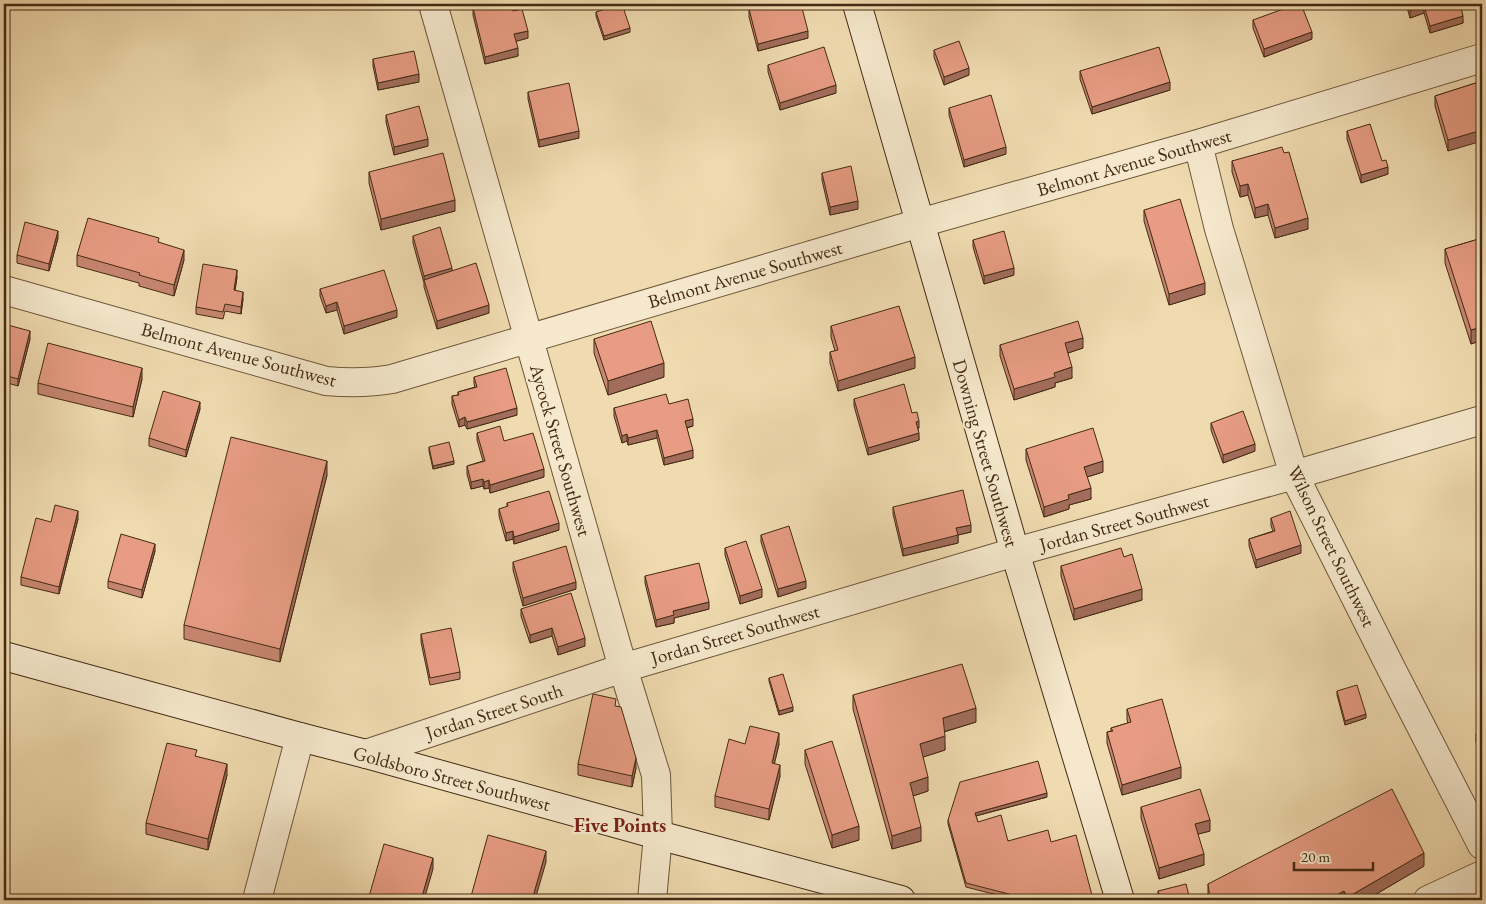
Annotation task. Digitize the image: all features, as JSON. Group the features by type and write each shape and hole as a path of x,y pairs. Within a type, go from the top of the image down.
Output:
{"street":[{"name":"Aycock Street Southwest","path":"434,4 623,668 656,775 658,835 652,900"},
{"name":"Downing Street Southwest","path":"856,4 1015,552 1120,900"},
{"name":"Belmont Avenue Southwest","path":"4,290 307,375 352,383 392,379 920,223 1198,144 1482,58"},
{"name":"Wilson Street Southwest","path":"1198,144 1219,229 1294,475 1482,845"},
{"name":"Jordan Street Southwest","path":"623,668 1015,552 1294,475 1482,420"},
{"name":"Goldsboro Street Southwest","path":"4,656 901,900"},
{"name":"Jordan Street South","path":"366,754 623,668"},
{"path":"257,900 300,737"},
{"path":"1428,900 1482,875"}],"building":[{"path":"488,4 511,4 513,11 522,9 528,31 514,34 518,48 485,57 473,8"},
{"path":"622,4 630,28 604,36 596,12"},
{"path":"770,4 801,4 808,31 758,44 749,9"},
{"path":"1301,4 1312,32 1264,49 1253,20"},
{"path":"1408,4 1460,4 1463,16 1430,26 1424,6 1410,10"},
{"path":"959,41 969,68 944,77 934,50"},
{"path":"824,47 836,85 780,103 768,65"},
{"path":"1159,47 1170,82 1092,107 1080,71"},
{"path":"414,51 419,74 378,83 373,59"},
{"path":"1482,81 1482,130 1448,140 1435,96"},
{"path":"569,83 579,131 539,140 528,92"},
{"path":"991,95 1006,147 964,160 949,108"},
{"path":"419,106 428,139 394,147 386,115"},
{"path":"1370,124 1382,161 1386,160 1388,167 1361,175 1347,131"},
{"path":"1282,147 1284,153 1289,152 1308,218 1275,228 1268,204 1255,208 1248,184 1240,186 1232,161"},
{"path":"443,153 455,200 381,219 369,172"},
{"path":"851,166 858,201 830,207 822,173"},
{"path":"1180,199 1205,283 1169,294 1144,210"},
{"path":"88,218 159,238 158,242 184,250 174,285 77,255"},
{"path":"25,222 58,231 49,264 17,255"},
{"path":"440,227 452,268 424,276 413,236"},
{"path":"1004,231 1014,268 984,276 973,240"},
{"path":"1482,238 1482,327 1471,330 1445,249"},
{"path":"476,263 489,305 437,321 424,280"},
{"path":"203,264 237,270 234,290 243,292 241,307 225,304 223,312 196,307"},
{"path":"384,270 397,310 344,326 337,302 326,306 320,289"},
{"path":"899,306 915,357 838,381 830,352 838,350 831,326"},
{"path":"651,321 664,363 608,381 594,339"},
{"path":"1078,321 1083,338 1065,343 1072,367 1054,373 1055,377 1014,389 1000,345"},
{"path":"4,324 30,331 18,379 4,375"},
{"path":"48,343 142,368 133,407 38,383"},
{"path":"506,368 517,408 467,422 465,417 459,420 452,396 459,395 458,392 477,387 474,377"},
{"path":"904,384 912,413 917,412 919,421 916,422 919,433 868,448 854,399"},
{"path":"163,391 200,402 186,450 149,438"},
{"path":"666,394 669,404 688,399 693,419 685,421 693,450 664,458 657,430 628,438 627,434 622,436 614,408"},
{"path":"1243,411 1255,444 1223,455 1211,423"},
{"path":"500,426 504,441 533,433 544,469 490,485 489,480 484,482 483,479 471,482 467,466 485,461 477,433"},
{"path":"1093,428 1103,461 1084,467 1091,488 1068,495 1069,499 1044,507 1026,449"},
{"path":"231,437 327,461 280,649 184,625"},
{"path":"449,442 454,461 433,466 429,447"},
{"path":"963,490 971,525 956,528 958,535 903,549 893,507"},
{"path":"549,491 559,523 514,537 513,531 506,533 499,509 508,506 507,503"},
{"path":"55,505 78,511 59,587 21,577 36,518 51,522"},
{"path":"1290,511 1301,545 1256,560 1249,539 1275,531 1271,518"},
{"path":"789,526 806,581 778,589 761,535"},
{"path":"121,534 155,544 142,590 108,581"},
{"path":"746,541 762,589 740,596 725,548"},
{"path":"566,546 576,582 523,598 513,562"},
{"path":"1121,548 1124,557 1132,554 1142,589 1074,609 1061,566"},
{"path":"699,563 709,602 673,611 674,615 656,620 645,576"},
{"path":"571,593 585,638 558,647 552,628 530,635 521,609"},
{"path":"451,628 460,672 430,678 421,634"},
{"path":"962,664 976,708 943,718 945,736 920,744 928,777 910,783 921,827 892,836 853,695"},
{"path":"783,674 793,707 779,711 769,678"},
{"path":"1357,685 1366,714 1345,721 1337,691"},
{"path":"593,694 616,699 615,706 621,707 636,758 632,776 578,764"},
{"path":"1162,699 1181,767 1122,785 1107,732 1113,731 1111,728 1131,722 1127,709"},
{"path":"750,726 779,733 772,763 780,765 769,809 715,796 729,739 745,744"},
{"path":"1482,731 1482,747 1476,734"},
{"path":"832,741 859,826 832,835 805,750"},
{"path":"167,743 197,750 195,756 227,764 208,839 146,823"},
{"path":"1038,761 1047,793 975,813 978,822 1001,815 1008,841 1048,830 1051,842 1076,835 1093,900 1032,900 966,883 948,820 960,782"},
{"path":"1200,789 1210,820 1195,824 1204,854 1159,868 1141,807"},
{"path":"1392,789 1424,853 1348,897 1344,891 1327,900 1206,900 1210,898 1208,884"},
{"path":"488,835 546,851 532,900 470,900"},
{"path":"384,844 433,858 421,900 368,900"},
{"path":"1186,884 1190,900 1161,900 1158,891"}],"district":[{"name":"Five Points","path":"620,825"}]}
